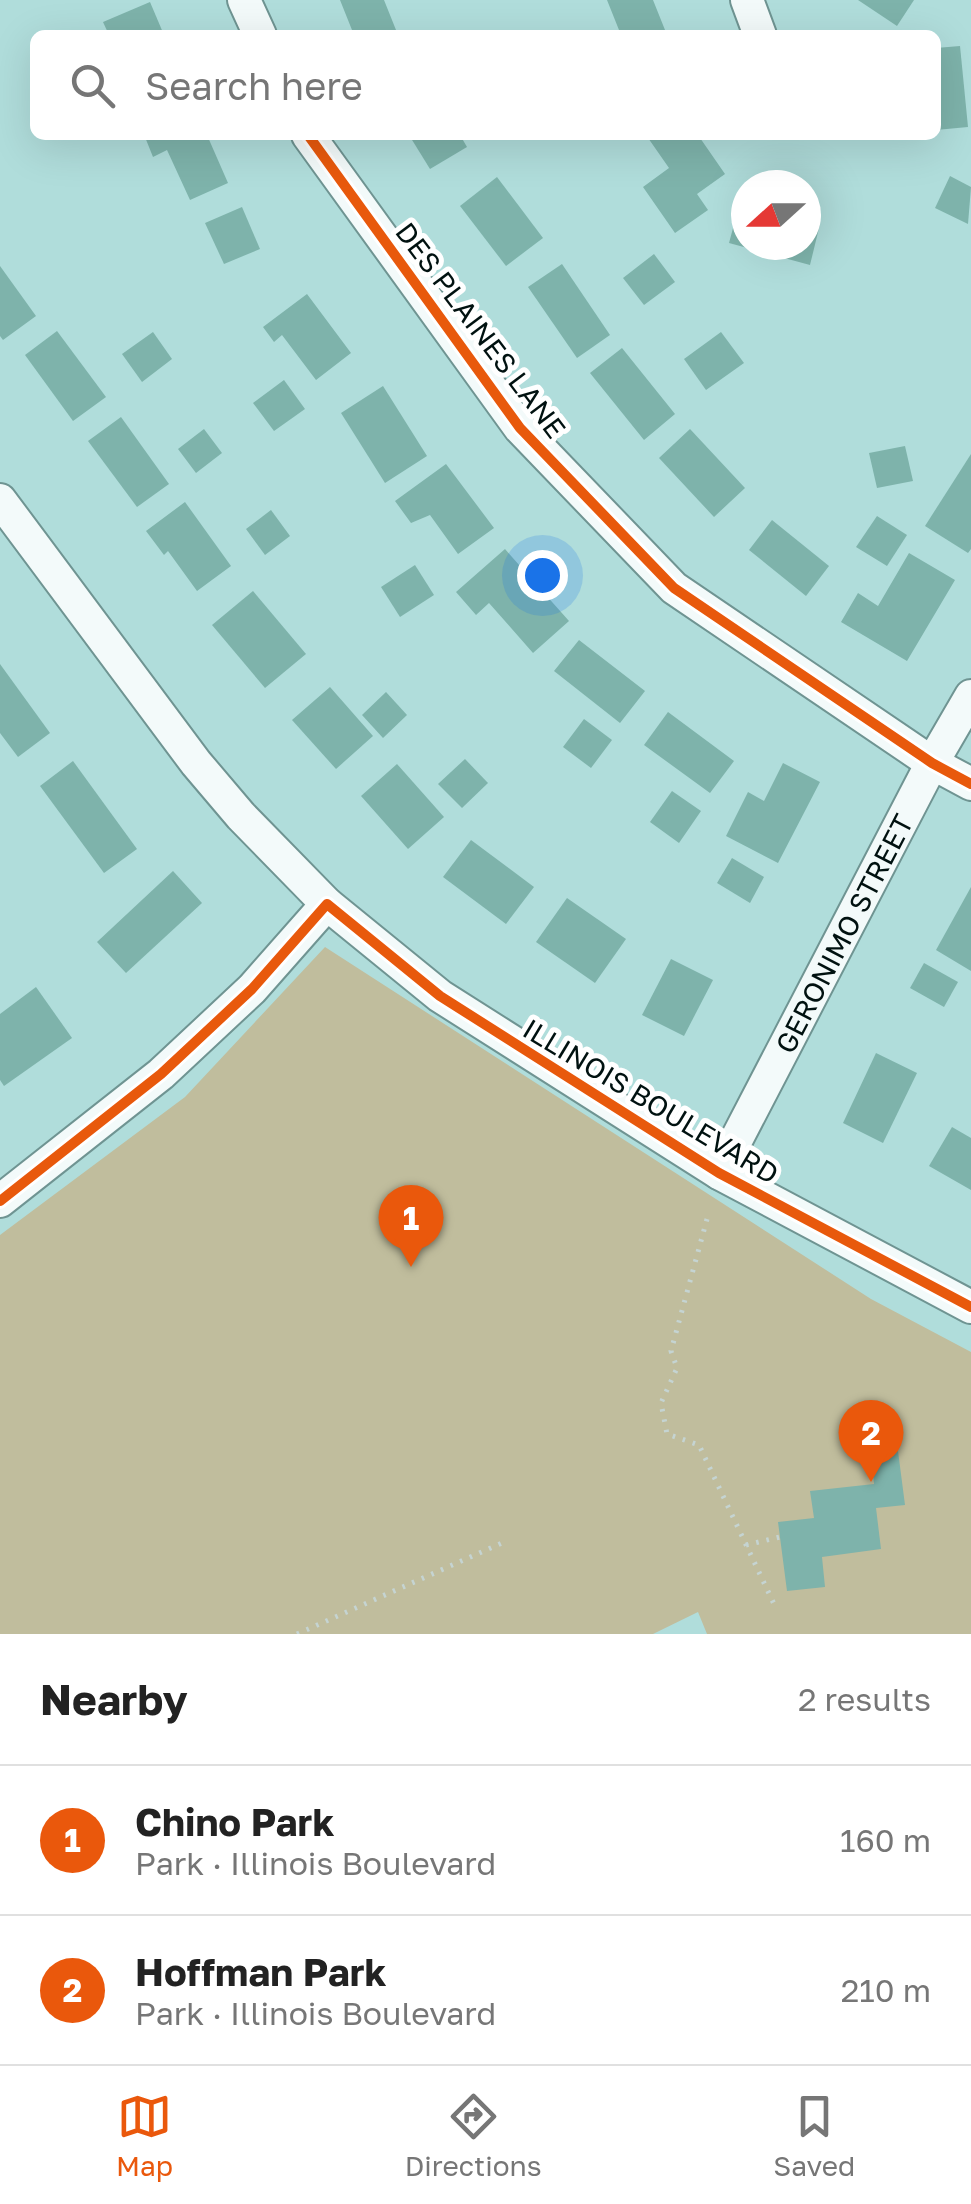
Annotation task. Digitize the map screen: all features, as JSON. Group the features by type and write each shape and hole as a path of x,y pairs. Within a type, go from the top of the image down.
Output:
{"street":[{"path":"244,0 258,30"},
{"path":"746,0 758,30"},
{"name":"DES PLAINES LANE","path":"312,140 520,428 674,588 932,763 971,784"},
{"name":"ILLINOIS BOULEVARD","path":"0,500 196,763 326,904 440,996 718,1173 971,1308"},
{"name":"GERONIMO STREET","path":"718,1173 932,763 971,696"},
{"path":"0,1202 161,1074 252,988 326,904"}],"path":[{"path":"707,1219 671,1351 677,1368 661,1403 667,1434 698,1444 774,1604"},
{"path":"746,1545 780,1537"},
{"path":"297,1634 502,1543"}],"shaded area":[{"path":"325,947 871,1299 971,1352 971,1634 707,1634 698,1612 653,1634 0,1634 0,1235 185,1097"}],"building":[{"path":"340,0 384,0 396,30 352,30"},
{"path":"607,0 653,0 665,30 619,30"},
{"path":"858,0 914,0 897,26"},
{"path":"150,2 162,30 107,30 103,22"},
{"path":"960,46 968,127 941,130 941,48"},
{"path":"146,140 209,140 228,183 190,200 167,150 153,157"},
{"path":"412,140 463,140 467,147 430,169"},
{"path":"649,140 701,140 725,174 697,194 708,210 675,233 643,187 669,168"},
{"path":"950,176 971,187 968,224 935,208"},
{"path":"497,177 543,238 506,266 460,206"},
{"path":"242,207 260,249 224,264 205,223"},
{"path":"654,254 675,282 644,305 623,278"},
{"path":"562,264 610,335 577,358 528,287"},
{"path":"0,266 36,316 3,340 0,336"},
{"path":"307,294 351,353 316,380 282,335 274,342 263,327"},
{"path":"57,331 106,397 73,421 25,355"},
{"path":"153,332 172,359 142,382 122,354"},
{"path":"721,332 744,363 706,390 684,359"},
{"path":"622,348 675,414 644,440 590,373"},
{"path":"284,380 305,409 274,431 253,403"},
{"path":"383,386 427,456 385,483 341,413"},
{"path":"121,417 169,484 137,507 88,441"},
{"path":"204,429 222,453 196,473 178,449"},
{"path":"690,429 745,488 714,517 659,458"},
{"path":"905,446 913,481 877,488 869,453"},
{"path":"971,454 971,549 968,553 925,526"},
{"path":"446,464 494,528 458,554 430,515 411,523 395,501"},
{"path":"185,502 231,566 197,591 168,551 164,555 146,531"},
{"path":"271,510 290,536 265,555 246,529"},
{"path":"877,516 907,535 887,566 856,547"},
{"path":"772,520 829,566 806,596 749,550"},
{"path":"505,549 569,621 533,653 489,603 476,615 456,592"},
{"path":"909,553 955,580 907,661 841,622 858,593 878,606"},
{"path":"415,565 434,595 400,617 381,587"},
{"path":"253,591 306,654 265,688 212,625"},
{"path":"579,640 645,691 620,723 554,671"},
{"path":"0,664 50,733 18,757 0,733"},
{"path":"330,687 373,736 336,769 292,720"},
{"path":"386,692 407,715 383,738 362,715"},
{"path":"668,712 734,761 710,793 644,745"},
{"path":"584,719 612,740 591,768 563,747"},
{"path":"465,759 488,783 462,808 438,784"},
{"path":"73,761 137,849 104,873 40,786"},
{"path":"783,763 820,782 778,863 726,836 748,792 764,801"},
{"path":"397,764 444,817 408,849 361,796"},
{"path":"672,791 701,811 679,843 650,822"},
{"path":"471,840 534,887 506,924 443,877"},
{"path":"732,858 764,877 750,903 717,883"},
{"path":"173,871 202,903 126,973 97,942"},
{"path":"971,887 971,971 936,950"},
{"path":"567,898 626,939 595,983 536,942"},
{"path":"671,959 713,980 684,1036 642,1015"},
{"path":"924,963 958,982 944,1007 910,988"},
{"path":"36,987 72,1038 4,1086 0,1080 0,1014"},
{"path":"876,1053 917,1073 883,1143 843,1123"},
{"path":"952,1127 971,1138 971,1190 929,1166"},
{"path":"898,1451 905,1505 876,1508 881,1549 822,1557 825,1587 787,1591 778,1522 814,1518 810,1491 874,1484 871,1454"}],"cycle path":[{"path":"312,140 520,428 674,588 932,763 971,784"},
{"path":"0,1201 161,1074 252,989 327,904 440,996 719,1173 971,1307"}],"place":[{"name":"Chino Park","path":"411,1267"},
{"name":"Hoffman Park","path":"871,1482"}]}
